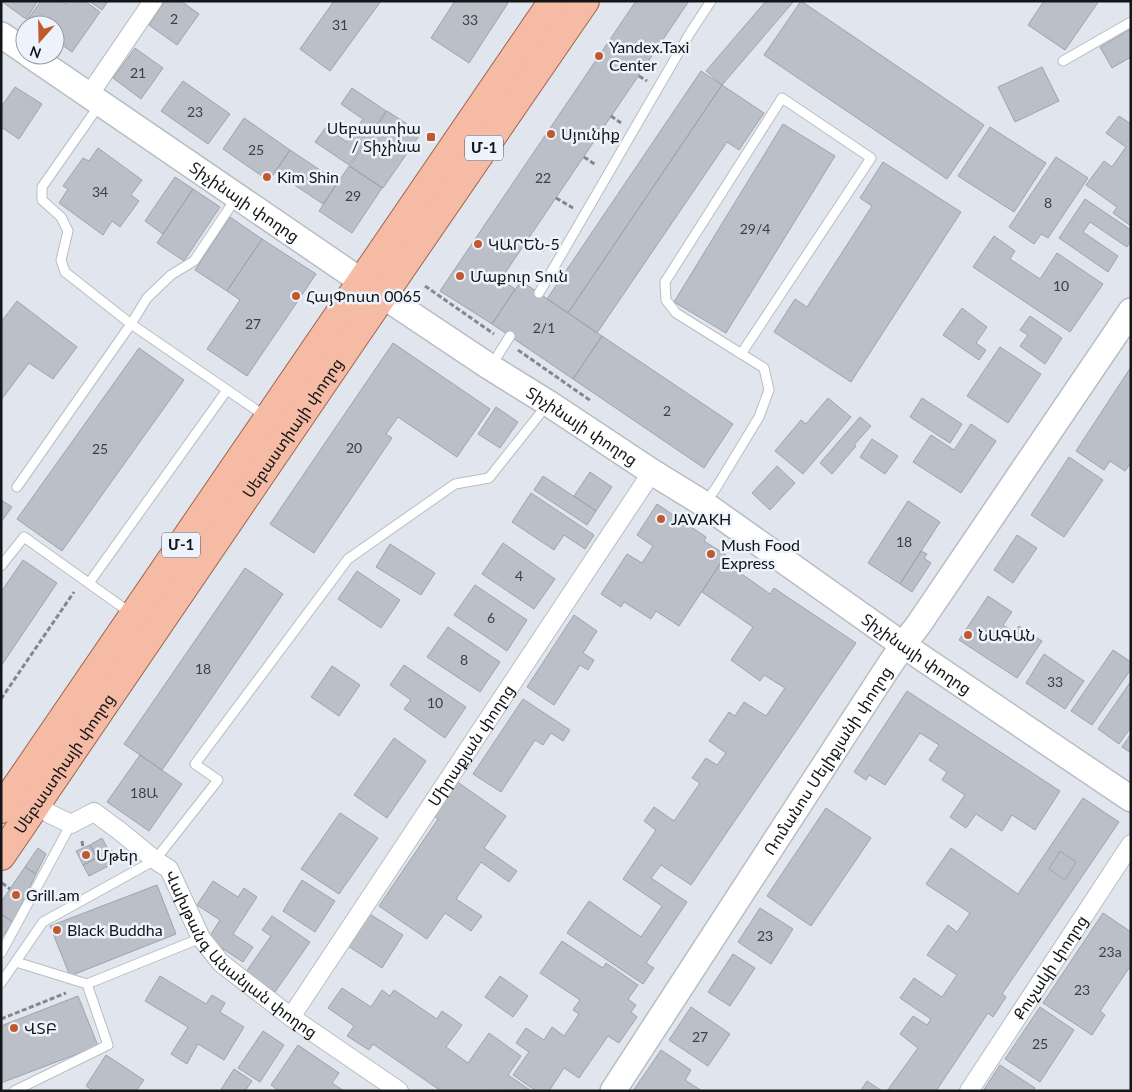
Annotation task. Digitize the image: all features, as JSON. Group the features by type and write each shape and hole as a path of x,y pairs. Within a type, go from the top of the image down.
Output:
{"main road":[{"name":"Սեբաստիայի փողոց","path":"1,856 38,803 372,288 552,1"},
{"name":"Սեբաստիայի փողոց","path":"1,809 268,418 372,288 585,1"},
{"path":"1,35 15,44"},
{"name":"Տիչինայի փողոց","path":"44,65 490,367 704,504 903,645 1131,799"},
{"name":"Ռոմանոս Մելիքյանի փողոց","path":"613,1091 903,645 1131,310"}],"street":[{"path":"95,100 153,1"},
{"name":"Միրաքյան փողոց","path":"290,1017 652,472"},
{"path":"38,803 50,814 71,824"},
{"name":"Վախթանգ Անանյան փողոց","path":"71,824 94,812 154,860 170,869 201,938 221,963 290,1017 399,1091"},
{"name":"Քուչակի փողոց","path":"969,1091 1131,844"}],"lane":[{"path":"539,293 690,33 711,1"},
{"path":"1063,61 1131,22"},
{"path":"704,504 716,488 759,417 769,390 764,368 676,313 666,300 665,282 782,98 871,158 742,354"},
{"path":"95,100 42,187 42,200 60,217 68,230 61,260 65,272 131,324 268,418"},
{"path":"18,487 147,298 171,275 194,261 237,196"},
{"path":"490,367 508,339"},
{"path":"86,581 227,390"},
{"path":"1,983 43,922 154,860 218,780 196,764 348,559 455,484 489,478 548,403"},
{"path":"1,566 24,536 134,615"},
{"path":"1,953 71,824"},
{"path":"16,962 87,984 201,938"},
{"path":"14,1091 108,1045 87,984"}],"path":[{"path":"528,239 558,261"},
{"path":"425,286 508,339 595,404"},
{"path":"1,699 86,581"},
{"path":"2,883 10,888"},
{"path":"1,1019 87,984"}],"building":[{"path":"1,1 38,1 29,15 20,15"},
{"path":"41,1 62,1 65,4 67,1 85,1 100,12 72,52 65,47 65,15 31,15"},
{"path":"89,1 108,1 102,10"},
{"path":"165,1 181,1 199,14 177,45 149,25"},
{"path":"334,1 381,1 330,71 300,49"},
{"path":"455,1 505,1 508,3 469,63 431,38"},
{"path":"636,1 689,1 501,279 515,289 492,324 440,291"},
{"path":"766,1 794,1 722,85 706,71"},
{"path":"801,1 984,125 947,179 764,55"},
{"path":"1044,1 1099,1 1065,50 1028,25"},
{"path":"1131,29 1131,57 1112,68 1100,47"},
{"path":"135,48 163,68 141,99 113,78"},
{"path":"1042,67 1059,101 1015,122 998,87"},
{"path":"701,71 722,85 568,313 547,299"},
{"path":"183,81 230,114 208,144 161,111"},
{"path":"722,85 764,113 739,150 727,142 597,333 568,313"},
{"path":"15,87 42,104 19,139 1,127 1,107"},
{"path":"352,88 386,111 349,165 315,142 326,127 347,142 363,119 341,104"},
{"path":"387,111 421,133 383,188 350,166"},
{"path":"1119,116 1131,124 1131,226 1113,213 1117,207 1086,185 1104,161 1112,167 1126,147 1106,133"},
{"path":"244,118 290,150 269,181 223,149"},
{"path":"783,124 835,156 726,333 674,302"},
{"path":"990,127 1046,163 1014,212 958,176"},
{"path":"98,148 142,180 131,195 139,201 120,227 112,221 103,235 59,203 68,189 63,186 83,158 89,161"},
{"path":"290,150 338,182 323,204 275,172"},
{"path":"1056,157 1088,178 1048,238 1041,234 1034,244 1009,227"},
{"path":"883,162 961,212 851,382 774,332 795,299 807,307 872,206 860,198"},
{"path":"349,166 382,188 352,233 319,211"},
{"path":"175,177 193,189 163,234 145,221"},
{"path":"193,189 220,207 184,261 157,243"},
{"path":"1085,199 1131,230 1131,241 1127,247 1090,222 1083,232 1118,256 1108,272 1059,238"},
{"path":"230,217 262,239 227,291 195,270"},
{"path":"994,236 1015,251 1010,259 1040,279 1057,253 1103,284 1070,332 973,267"},
{"path":"262,239 316,274 247,376 207,349 240,300 227,291"},
{"path":"521,281 602,336 573,379 492,324"},
{"path":"17,301 77,347 53,379 29,363 1,400 1,322"},
{"path":"962,308 987,327 976,343 986,350 979,360 943,335"},
{"path":"1030,316 1062,338 1045,364 1020,346 1028,335 1020,330"},
{"path":"602,336 733,424 704,468 573,379"},
{"path":"393,343 490,409 457,457 398,417 386,434 392,438 314,553 270,524"},
{"path":"1000,347 1041,374 1008,423 967,396"},
{"path":"139,348 184,380 62,551 17,519"},
{"path":"1131,367 1131,463 1125,471 1110,461 1104,470 1076,451"},
{"path":"828,398 851,417 803,474 775,451 801,420 806,424"},
{"path":"922,398 962,424 950,443 910,417"},
{"path":"496,407 518,422 500,448 478,434"},
{"path":"860,417 871,426 832,474 820,463"},
{"path":"971,424 996,441 961,493 913,462 931,435 954,450"},
{"path":"872,439 898,456 885,474 860,457"},
{"path":"1069,457 1103,480 1064,537 1031,515"},
{"path":"777,466 795,483 770,510 752,493"},
{"path":"590,472 612,487 596,511 574,496"},
{"path":"543,476 596,511 587,525 534,490"},
{"path":"531,493 594,535 585,549 564,535 554,550 512,522"},
{"path":"1,500 12,507 1,522"},
{"path":"908,501 940,522 900,584 868,563"},
{"path":"657,504 706,537 704,541 726,555 679,626 656,611 651,619 624,602 621,607 601,594 627,554 642,563 653,546 637,535"},
{"path":"1017,535 1037,548 1013,583 994,570"},
{"path":"503,543 555,579 534,609 482,574"},
{"path":"390,544 435,573 421,595 376,567"},
{"path":"921,551 927,554 924,558 931,563 912,592 900,584"},
{"path":"23,560 57,583 1,666 1,592"},
{"path":"722,560 770,594 774,588 856,643 691,885 661,865 651,878 687,902 646,963 654,968 643,984 567,933 589,901 641,937 662,906 623,879 656,830 644,821 654,807 674,821 700,783 692,778 706,758 717,765 726,753 709,741 729,712 735,716 744,702 766,716 785,688 764,675 760,681 731,660 753,627 702,592"},
{"path":"245,568 283,594 162,770 124,744"},
{"path":"357,571 400,600 381,628 338,599"},
{"path":"475,585 527,620 507,651 454,615"},
{"path":"988,596 1012,612 1003,625 1014,632 1019,626 1042,641 1017,678 959,640"},
{"path":"574,615 597,631 583,653 594,660 588,670 580,665 554,705 527,687"},
{"path":"448,627 500,662 480,692 427,657"},
{"path":"1113,650 1131,662 1131,669 1092,725 1071,711"},
{"path":"1044,654 1084,681 1065,709 1026,683"},
{"path":"404,665 466,707 445,738 404,709 411,700 390,685"},
{"path":"332,666 360,685 339,716 311,697"},
{"path":"1131,681 1131,727 1119,744 1098,729"},
{"path":"907,691 1060,791 1035,830 1012,815 1002,831 976,814 966,828 950,817 965,795 942,780 947,772 929,760 939,745 920,733 885,785 869,775 866,780 854,772"},
{"path":"523,699 570,730 563,741 551,733 543,745 535,740 501,792 473,774"},
{"path":"1131,734 1131,753 1122,747"},
{"path":"394,738 426,761 387,818 354,795"},
{"path":"140,755 182,784 149,831 107,802"},
{"path":"456,781 506,816 484,848 517,871 509,882 481,862 456,899 482,916 471,931 445,913 427,939 379,906 438,819 433,815"},
{"path":"1083,798 1119,822 1002,994 1006,997 993,1017 988,1013 936,1091 887,1091 918,1048 900,1034 913,1016 927,1025 931,1019 900,998 914,978 942,997 957,975 927,955 948,925 957,932 970,913 926,884 951,848 1018,894"},
{"path":"826,808 871,838 811,926 767,896"},
{"path":"340,813 378,838 339,894 301,869"},
{"path":"102,838 109,851 97,858 90,845"},
{"name":"Մթեր","path":"90,845 97,858 83,865 76,851"},
{"path":"38,848 46,854 36,874 25,867"},
{"path":"112,850 118,861 89,876 83,865"},
{"path":"1060,851 1076,862 1065,880 1049,869"},
{"name":"Grill.am","path":"25,867 36,874 13,922 1,914 1,902"},
{"path":"302,880 335,901 315,932 283,911"},
{"path":"213,881 238,897 244,888 257,897 233,934 253,947 243,962 208,939 220,920 197,905"},
{"path":"157,885 176,934 70,976 50,926"},
{"path":"760,908 793,929 771,964 738,942"},
{"path":"368,913 403,935 382,968 348,946"},
{"path":"1103,913 1131,932 1131,969 1129,968 1100,1011 1105,1015 1092,1035 1043,1003"},
{"path":"1,914 13,922 2,937 1,936"},
{"path":"272,916 310,942 275,992 246,972 271,936 262,930"},
{"path":"562,941 603,968 606,963 638,985 628,999 636,1005 631,1012 637,1017 619,1043 608,1036 579,1078 564,1068 549,1091 536,1091 513,1075 529,1052 516,1043 526,1028 544,1040 552,1027 564,1036 579,1014 573,1010 580,1000 540,973"},
{"path":"733,954 755,968 730,1006 708,992"},
{"path":"160,976 206,1004 212,995 225,1003 220,1012 244,1027 224,1060 198,1044 187,1064 171,1054 188,1027 145,1001"},
{"path":"500,976 528,996 513,1017 485,997"},
{"path":"342,988 371,1007 382,990 390,996 394,990 437,1019 442,1011 462,1025 446,1047 468,1063 489,1033 521,1056 508,1075 530,1090 441,1091 373,1044 369,1050 347,1036 354,1026 328,1008"},
{"path":"78,996 98,1046 1,1083 1,1026"},
{"path":"691,1007 730,1034 708,1066 669,1040"},
{"path":"1040,1007 1074,1030 1040,1082 1005,1059"},
{"path":"263,1031 284,1045 260,1082 238,1068"},
{"path":"298,1045 339,1073 332,1083 344,1091 279,1091 271,1085"},
{"path":"661,1050 691,1070 685,1080 702,1091 633,1091"},
{"path":"106,1055 144,1080 136,1091 92,1091 86,1086"},
{"path":"1000,1065 1035,1088 1033,1091 983,1091"},
{"path":"234,1069 252,1081 245,1091 220,1091"},
{"path":"867,1081 882,1091 861,1090"}],"place":[{"name":"Yandex.Taxi Center","path":"599,56"},
{"name":"Սյունիք","path":"551,134"},
{"name":"Սեբաստիա / Տիչինա","path":"431,137"},
{"name":"Kim Shin","path":"267,177"},
{"name":"ԿԱՐԵՆ-5","path":"478,244"},
{"name":"Մաքուր Տուն","path":"460,276"},
{"name":"ՀայՓոստ 0065","path":"296,296"},
{"name":"JAVAKH","path":"661,519"},
{"name":"Mush Food Express","path":"711,554"},
{"name":"ՆԱԳԱՆ","path":"968,635"},
{"name":"Մթեր","path":"86,855"},
{"name":"Grill.am","path":"16,895"},
{"name":"Black Buddha","path":"57,930"},
{"name":"ՎՏԲ","path":"14,1028"}]}
